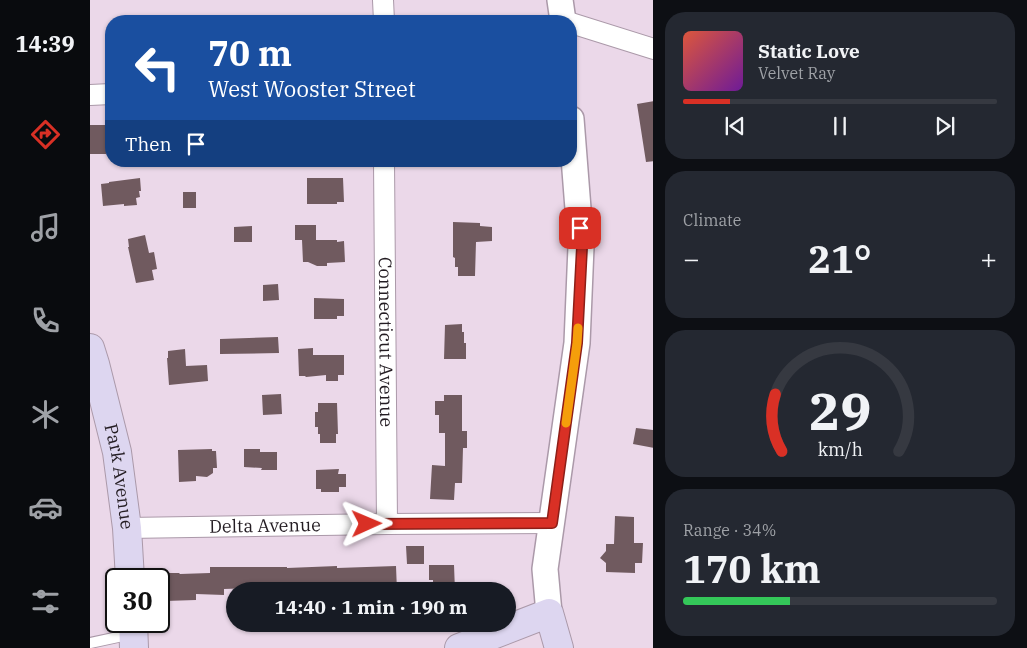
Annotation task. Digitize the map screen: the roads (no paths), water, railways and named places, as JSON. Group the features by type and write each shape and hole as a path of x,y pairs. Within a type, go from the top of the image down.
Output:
{"main road":[{"name":"Park Avenue","path":"93,368 117,452 127,528 129,568"},
{"path":"459,648 549,612 559,648"}],"street":[{"path":"384,0 384,15"},
{"path":"577,21 653,49"},
{"path":"90,95 105,94"},
{"name":"Connecticut Avenue","path":"384,167 387,524"},
{"path":"549,612 545,569 578,333 582,247 575,167"},
{"name":"Delta Avenue","path":"127,528 552,523"}],"lane":[{"path":"90,643 133,634"}]}
